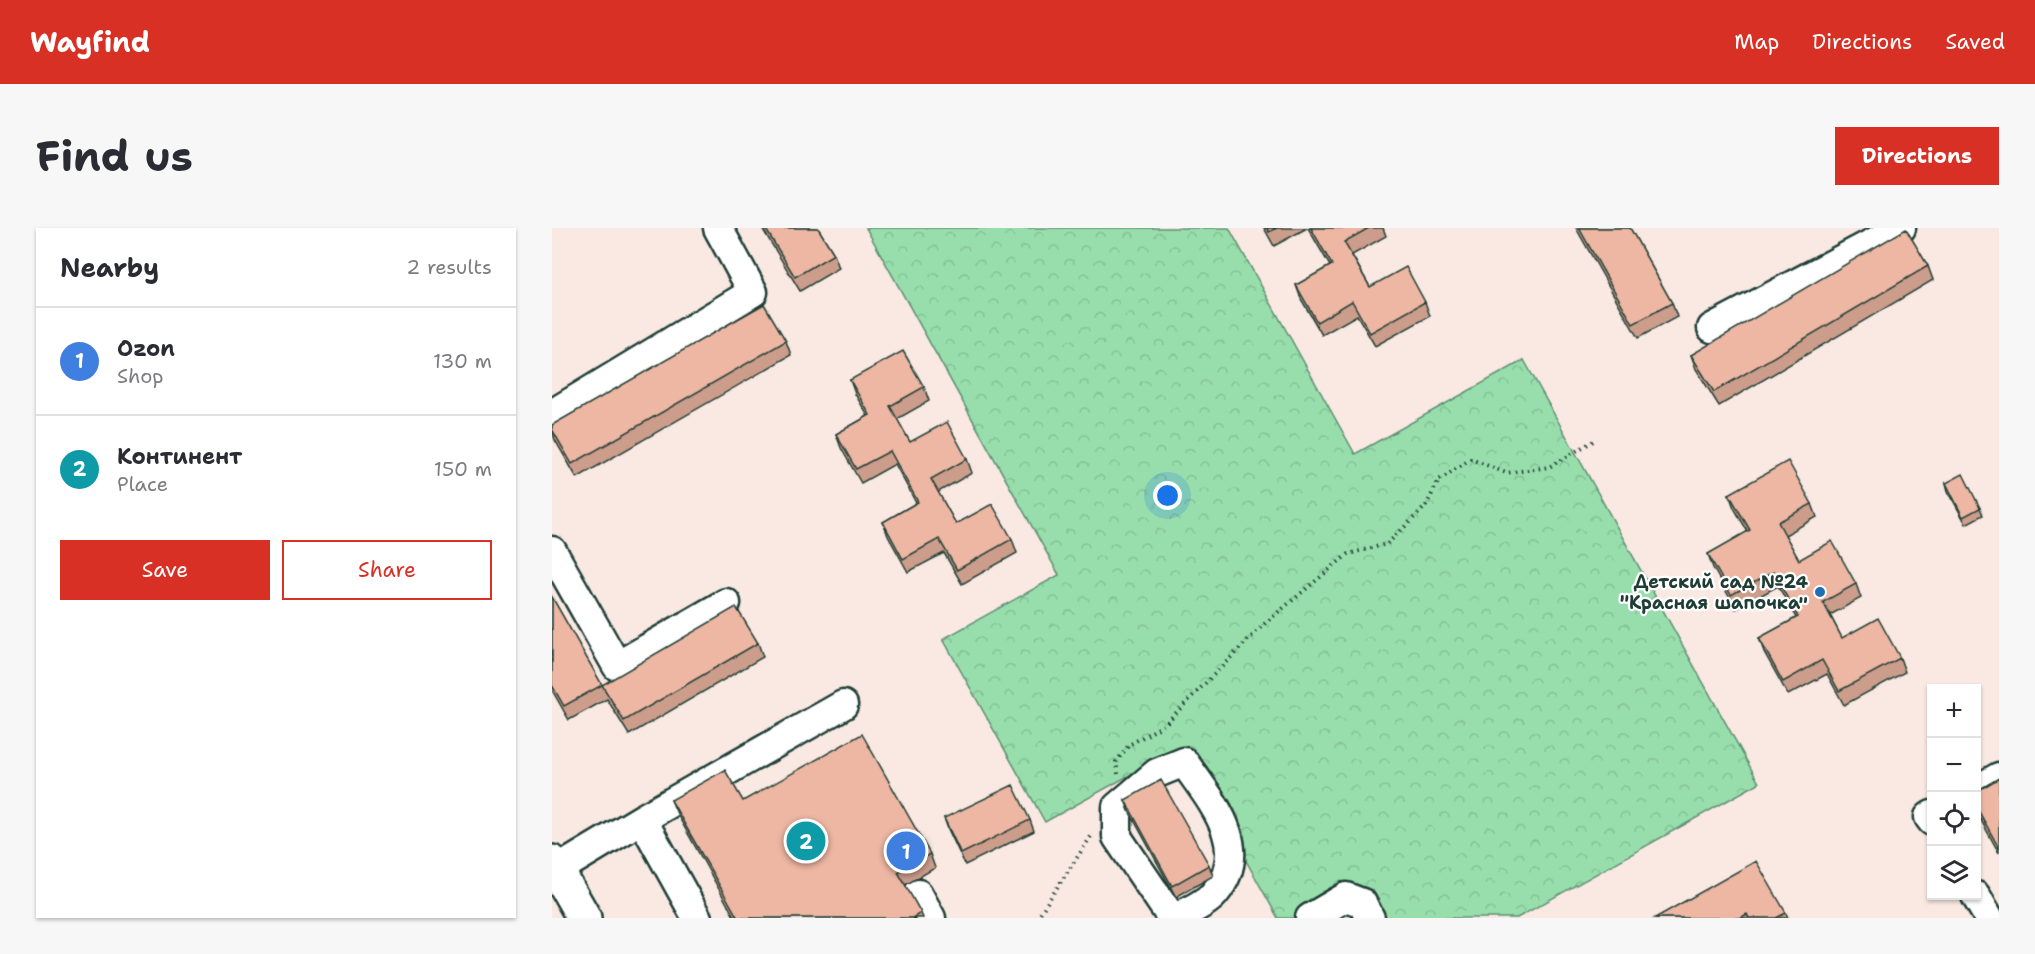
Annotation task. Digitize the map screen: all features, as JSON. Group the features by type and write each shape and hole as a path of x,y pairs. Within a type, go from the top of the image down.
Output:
{"main road":[{"path":"554,866 584,918"}],"lane":[{"path":"552,414 753,292 718,228"},
{"path":"1712,328 1901,228"},
{"path":"552,551 617,666 726,603"},
{"path":"554,866 843,705"},
{"path":"1184,762 1224,821 1232,861 1215,894 1174,918 1117,837 1117,807 1157,773 1184,762"},
{"path":"1981,788 1999,777"},
{"path":"642,819 697,918"},
{"path":"1310,918 1346,897 1362,903 1370,918"},
{"path":"1978,900 1989,918"}],"path":[{"path":"1120,783 1116,762 1130,745 1165,724 1263,625 1348,554 1387,544 1426,506 1439,480 1471,459 1506,472 1549,467 1597,439"},
{"path":"1038,918 1094,832"}],"green space":[{"path":"866,228 1229,228 1355,454 1524,360 1759,783 1517,918 1377,918 1361,889 1309,918 1278,918 1182,746 1045,822 943,639 1059,575"}],"building":[{"path":"765,228 818,228 834,254 795,277"},
{"path":"1311,228 1369,228 1344,242 1370,287 1406,267 1425,302 1370,333 1352,301 1317,322 1296,285 1332,265"},
{"path":"1579,228 1630,228 1672,303 1633,324"},
{"path":"1906,229 1928,266 1714,392 1691,355"},
{"path":"764,304 786,341 572,464 552,429 552,425"},
{"path":"903,351 924,387 890,406 910,442 947,422 967,459 931,479 956,524 992,504 1012,539 957,570 939,539 903,559 883,522 918,502 890,451 856,469 836,434 870,415 850,380"},
{"name":"Детский сад №24 \"Красная шапочка\"","path":"1788,461 1812,504 1778,522 1799,560 1832,541 1856,584 1823,602 1842,638 1878,618 1900,658 1839,691 1822,660 1783,682 1759,638 1798,617 1773,572 1731,595 1708,554 1750,530 1729,494"},
{"path":"1963,474 1980,508 1963,517 1946,483"},
{"path":"552,597 602,685 564,706 552,685"},
{"path":"736,607 758,643 624,721 602,685"},
{"path":"862,734 930,854 898,872 921,913 912,918 738,918 671,800 725,770 743,801"},
{"path":"1999,778 1999,848 1981,815 1981,789"},
{"path":"1161,780 1209,865 1172,886 1125,800"},
{"path":"1013,785 1030,820 961,854 944,818"},
{"path":"1756,861 1786,913 1776,918 1749,918 1747,914 1740,918 1655,918"}],"place":[{"name":"Детский сад №24 \"Красная шапочка\"","path":"1820,592"},
{"name":"Континент","path":"806,841"},
{"name":"Ozon","path":"906,851"}]}
